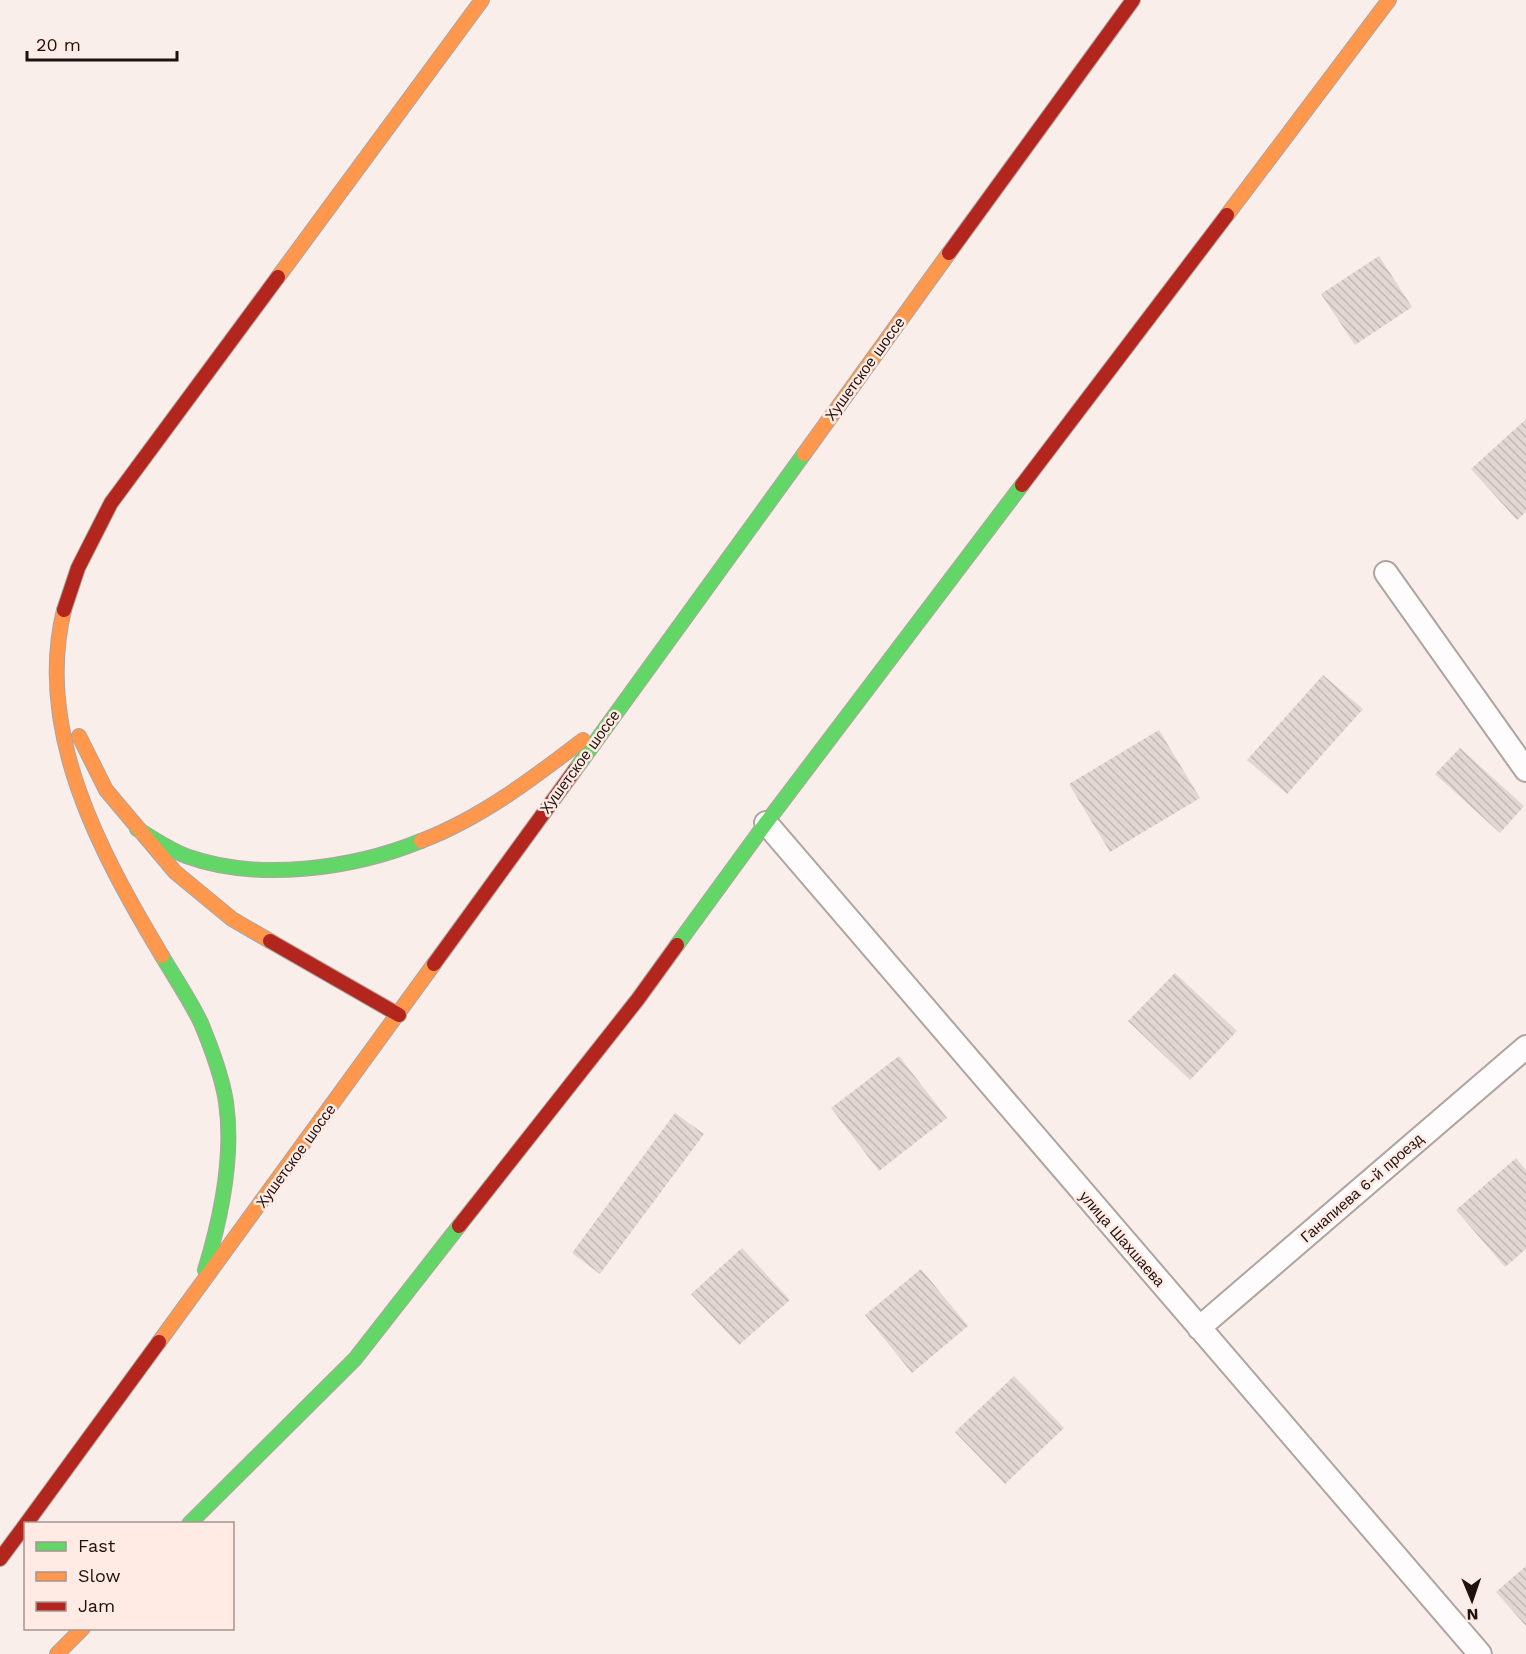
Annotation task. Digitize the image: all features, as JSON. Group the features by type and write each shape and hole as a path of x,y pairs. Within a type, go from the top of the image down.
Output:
{"main road":[{"path":"199,1288 211,1252 225,1171 228,1135 226,1104 200,1023 125,891 86,809 70,763 62,722 59,677 59,636 67,599 84,552 111,503 482,0"},
{"name":"Хушетское шоссе","path":"27,1522 399,1015 1133,0"},
{"path":"191,1522 355,1359 638,999 766,823 1389,0"},
{"path":"59,677 81,742 106,790 136,829 176,872 232,919 399,1015"},
{"path":"136,829 187,856 234,867 284,870 343,864 401,850 470,819 532,779 611,719"},
{"name":"Хушетское шоссе","path":"0,1559 24,1527"},
{"path":"57,1654 82,1630"}],"lane":[{"path":"1386,573 1526,770"},
{"name":"улица Шахшаева","path":"766,823 1480,1654"},
{"name":"Ганапиева 6-й проезд","path":"1199,1328 1526,1047"}],"building":[{"path":"1379,256 1412,307 1355,345 1321,294"},
{"path":"1526,419 1526,512 1517,520 1471,469"},
{"path":"1323,675 1363,709 1287,794 1247,760"},
{"path":"1159,730 1200,798 1110,852 1069,784"},
{"path":"1460,748 1524,806 1500,833 1435,774"},
{"path":"1175,973 1237,1031 1190,1080 1128,1021"},
{"path":"899,1056 947,1118 879,1171 831,1108"},
{"path":"675,1113 704,1134 600,1274 572,1253"},
{"path":"1516,1158 1526,1170 1526,1249 1505,1267 1456,1210"},
{"path":"742,1248 790,1300 739,1345 691,1294"},
{"path":"921,1269 968,1326 912,1373 865,1315"},
{"path":"1014,1376 1064,1428 1005,1484 955,1432"},
{"path":"1526,1566 1526,1626 1496,1592"}],"traffic: fast":[{"path":"575,770 804,454"},
{"path":"677,945 766,823 1022,485"},
{"path":"137,829 186,856 243,869 304,869 335,865 394,851 421,841"},
{"path":"162,956 201,1023 219,1072 226,1102 227,1166 221,1208 205,1270"},
{"path":"191,1522 355,1359 459,1226"}],"traffic: slow":[{"path":"278,277 482,0"},
{"path":"1227,215 1389,0"},
{"path":"804,454 949,253"},
{"path":"64,610 57,656 58,701 66,746 79,790 96,834 162,956"},
{"path":"79,736 106,790 175,872 232,919 270,941"},
{"path":"421,841 485,809 583,740"},
{"path":"159,1342 434,964"},
{"path":"57,1654 81,1630"}],"traffic: jam":[{"path":"949,253 1133,0"},
{"path":"1022,485 1227,215"},
{"path":"64,610 78,568 111,503 278,277"},
{"path":"434,964 575,770"},
{"path":"270,941 399,1015"},
{"path":"459,1226 638,999 677,945"},
{"path":"27,1522 159,1342"},
{"path":"0,1559 24,1527"}]}
